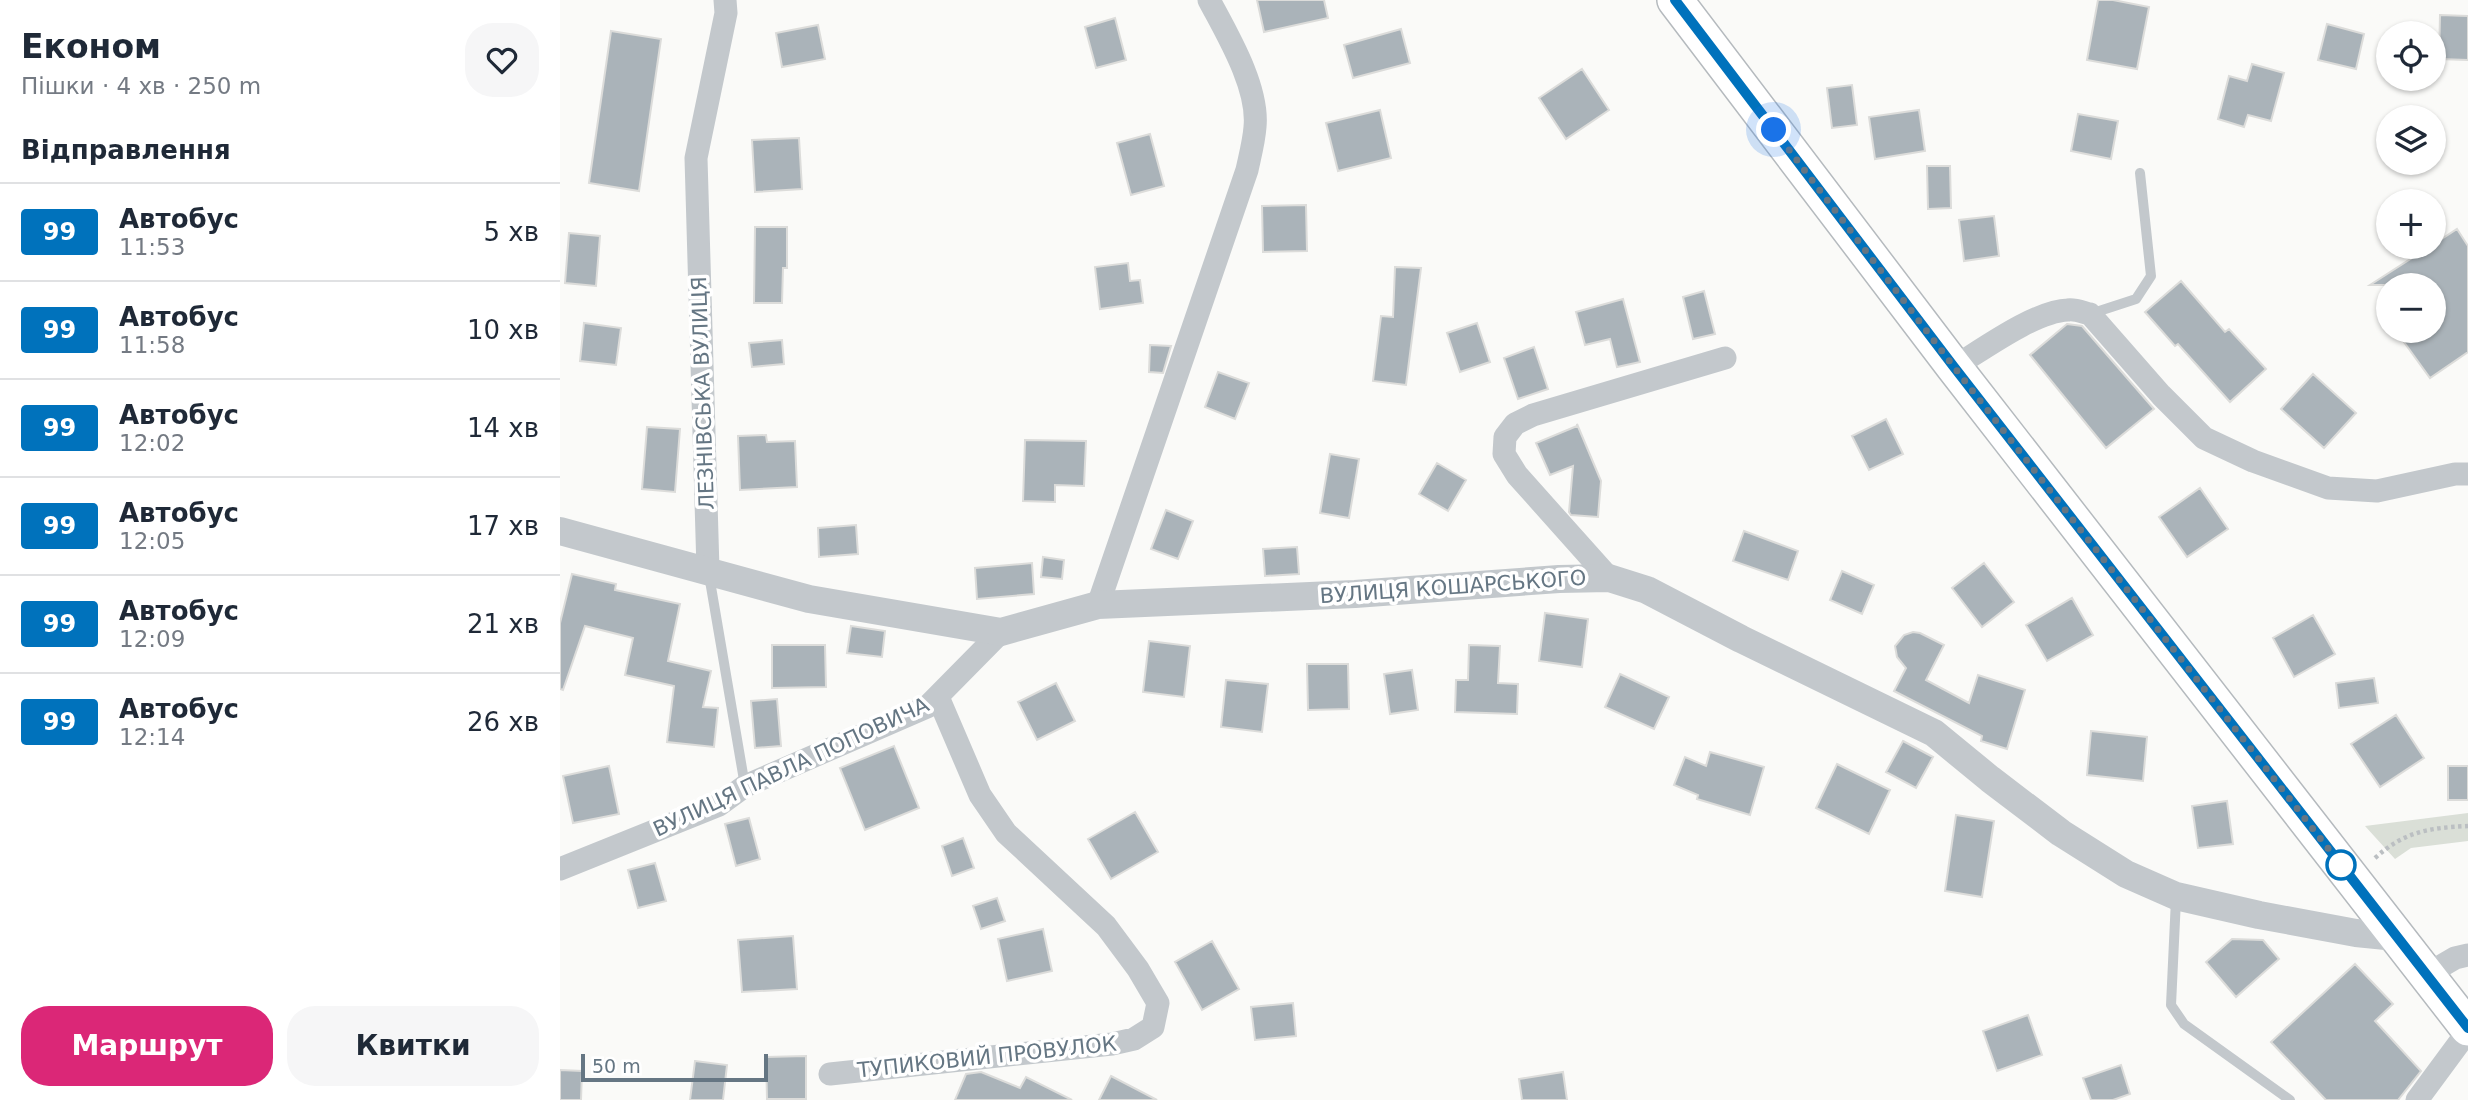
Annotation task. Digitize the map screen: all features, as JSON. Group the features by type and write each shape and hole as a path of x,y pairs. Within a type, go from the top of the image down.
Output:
{"main road":[{"path":"1675,0 1954,367 2468,1030"}],"street":[{"name":"ЛЕЗНІВСЬКА ВУЛИЦЯ","path":"708,570 696,158 726,13 725,0"},
{"path":"1098,605 1247,170 1256,124 1249,86 1234,47 1209,0"},
{"path":"1954,367 2032,320 2065,310 2090,314 2161,395 2204,438 2253,461 2328,488 2377,491 2455,474 2468,474"},
{"path":"1609,579 1517,475 1504,454 1505,437 1515,424 1533,415 1725,358"},
{"name":"ВУЛИЦЯ КОШАРСЬКОГО","path":"560,531 809,599 1001,632 1098,605 1355,594 1559,579 1609,579 1647,590 1934,733 2061,833 2126,874 2176,896 2259,915 2356,933 2396,937"},
{"name":"ВУЛИЦЯ ПАВЛА ПОПОВИЧА","path":"560,869 719,805 745,786 927,707 1001,632"},
{"name":"ТУПИКОВИЙ ПРОВУЛОК","path":"830,1074 1112,1044 1133,1040 1153,1027 1157,1003 1138,969 1105,926 1006,833 980,795 938,697"},
{"path":"2426,975 2455,958 2468,955"},
{"path":"2417,1100 2468,1030"}],"lane":[{"path":"2090,314 2136,299 2151,276 2140,173"},
{"name":"ЛЕЗНІВСЬКА ВУЛИЦЯ","path":"708,570 745,786"},
{"path":"2176,896 2171,1005 2184,1024 2290,1100"}],"path":[{"path":"2375,858 2393,842 2432,828 2468,826"}],"shaded area":[{"path":"2468,813 2468,841 2411,848 2395,859 2365,826"}],"building":[{"path":"1257,0 1324,0 1328,18 1264,32"},
{"path":"2098,0 2149,7 2137,69 2087,60"},
{"path":"2440,15 2468,16 2468,60 2446,59 2446,21 2440,21"},
{"path":"1115,18 1126,60 1096,68 1085,27"},
{"path":"2327,24 2364,34 2356,69 2318,60"},
{"path":"818,25 825,59 782,67 776,33"},
{"path":"1401,29 1410,63 1353,78 1344,45"},
{"path":"611,31 661,39 639,191 589,183"},
{"path":"2252,64 2284,73 2271,121 2248,115 2244,127 2218,119 2229,76 2247,81"},
{"path":"1582,69 1609,110 1566,139 1539,98"},
{"path":"1852,85 1857,125 1832,128 1827,88"},
{"path":"1380,110 1391,158 1338,171 1326,123"},
{"path":"1919,110 1925,151 1875,159 1869,117"},
{"path":"2078,114 2118,121 2111,159 2071,151"},
{"path":"1150,134 1164,186 1131,195 1117,143"},
{"path":"799,138 802,189 755,192 752,140"},
{"path":"1927,166 1950,166 1951,208 1928,209"},
{"path":"1306,205 1307,251 1263,252 1262,206"},
{"path":"1994,216 1999,256 1964,261 1959,220"},
{"path":"755,227 787,227 787,268 783,268 782,303 754,303"},
{"path":"2457,229 2468,246 2468,352 2430,378 2405,343 2446,343 2446,273 2389,273 2410,259 2446,259 2446,236"},
{"path":"569,233 600,236 596,286 565,283"},
{"path":"1128,263 1130,281 1140,280 1143,303 1100,309 1095,267"},
{"path":"1395,267 1421,268 1406,385 1373,381 1381,316 1393,317"},
{"path":"2181,281 2225,332 2229,329 2266,369 2230,402 2145,312"},
{"path":"1704,291 1715,334 1693,339 1683,297"},
{"path":"1623,299 1640,362 1617,367 1610,339 1585,345 1576,312"},
{"path":"584,323 621,328 616,365 580,361"},
{"path":"1477,323 1490,362 1460,372 1447,333"},
{"path":"2067,324 2082,326 2154,409 2106,448 2030,355"},
{"path":"782,340 784,364 752,367 749,343"},
{"path":"1150,345 1171,346 1163,373 1149,372"},
{"path":"1534,347 1548,389 1518,399 1504,358"},
{"path":"1218,372 1249,383 1235,419 1205,407"},
{"path":"2313,374 2356,413 2324,448 2281,409"},
{"path":"1886,419 1903,454 1869,470 1852,436"},
{"path":"1577,424 1601,481 1598,517 1571,515 1569,512 1573,466 1550,475 1536,443"},
{"path":"647,427 680,429 675,492 642,489"},
{"path":"766,435 767,442 795,441 797,487 740,490 738,436"},
{"path":"1025,440 1086,441 1084,486 1055,485 1055,502 1023,501"},
{"path":"1330,454 1359,459 1349,518 1320,513"},
{"path":"1437,463 1466,480 1448,511 1419,494"},
{"path":"2200,488 2228,529 2187,557 2159,517"},
{"path":"1166,510 1193,521 1178,559 1151,549"},
{"path":"856,525 858,554 819,557 818,528"},
{"path":"1744,531 1798,551 1788,580 1733,561"},
{"path":"1297,547 1299,574 1265,576 1263,549"},
{"path":"1043,557 1064,560 1062,579 1041,577"},
{"path":"1032,563 1034,594 977,599 975,568"},
{"path":"1984,563 2014,602 1982,627 1952,588"},
{"path":"1842,571 1874,585 1862,614 1830,600"},
{"path":"572,574 616,584 615,590 680,604 668,661 711,671 703,707 718,708 714,747 667,742 674,686 625,675 633,638 585,626 563,690 560,689 560,623"},
{"path":"2072,598 2093,635 2047,661 2026,625"},
{"path":"1545,613 1588,619 1582,667 1539,661"},
{"path":"2313,615 2335,654 2294,677 2273,638"},
{"path":"851,626 885,631 882,657 847,653"},
{"path":"1913,632 1944,645 1926,680 1969,703 1978,675 2025,690 2007,749 1981,741 1982,736 1894,691 1906,668 1897,657 1895,646 1904,635"},
{"path":"1149,641 1190,646 1184,697 1143,692"},
{"path":"772,645 825,645 826,687 772,688"},
{"path":"1469,645 1500,646 1498,683 1518,684 1517,714 1455,712 1456,680 1468,680"},
{"path":"1307,664 1348,664 1349,709 1308,710"},
{"path":"1412,670 1418,710 1390,714 1384,674"},
{"path":"1620,674 1669,697 1654,729 1605,707"},
{"path":"2374,678 2378,703 2339,708 2336,683"},
{"path":"1226,680 1268,684 1262,732 1221,727"},
{"path":"1056,683 1075,721 1037,740 1018,702"},
{"path":"777,699 781,746 755,748 751,701"},
{"path":"2396,715 2424,758 2380,787 2351,744"},
{"path":"2091,731 2147,737 2143,781 2087,775"},
{"path":"1903,741 1933,757 1916,788 1886,772"},
{"path":"894,746 919,808 865,830 840,768"},
{"path":"1710,752 1764,767 1750,815 1697,799 1698,795 1674,785 1685,757 1706,766"},
{"path":"1837,764 1890,790 1869,834 1816,808"},
{"path":"609,766 619,814 573,823 563,776"},
{"path":"2448,766 2468,766 2468,800 2448,800"},
{"path":"2227,801 2233,844 2198,848 2192,806"},
{"path":"1135,812 1158,852 1111,879 1088,839"},
{"path":"1956,815 1994,821 1982,897 1945,891"},
{"path":"749,818 760,859 736,866 725,824"},
{"path":"963,838 974,868 952,876 942,846"},
{"path":"655,863 666,901 638,908 628,870"},
{"path":"997,898 1005,921 981,929 973,906"},
{"path":"1043,929 1052,971 1007,981 998,939"},
{"path":"793,936 797,989 742,992 738,940"},
{"path":"2232,939 2263,940 2279,959 2236,997 2206,962"},
{"path":"1212,941 1239,989 1202,1010 1175,962"},
{"path":"2355,964 2393,1004 2375,1021 2421,1071 2398,1100 2326,1100 2271,1042"},
{"path":"1293,1003 1296,1036 1255,1040 1251,1007"},
{"path":"2028,1015 2042,1055 1997,1071 1983,1031"},
{"path":"806,1056 806,1099 767,1099 766,1057"},
{"path":"695,1061 727,1065 723,1100 690,1100"},
{"path":"2121,1065 2130,1094 2113,1100 2091,1100 2083,1078"},
{"path":"560,1070 582,1071 581,1100 560,1100"},
{"path":"981,1072 1020,1088 1026,1077 1072,1100 955,1100 966,1074"},
{"path":"1563,1072 1567,1100 1522,1100 1519,1079"},
{"path":"1111,1076 1157,1100 1099,1100"}],"bus line":[{"name":"99","path":"1675,0 1954,367 2468,1028"}],"route":[{"path":"1774,130 1954,367 2348,874 2341,865"}]}
